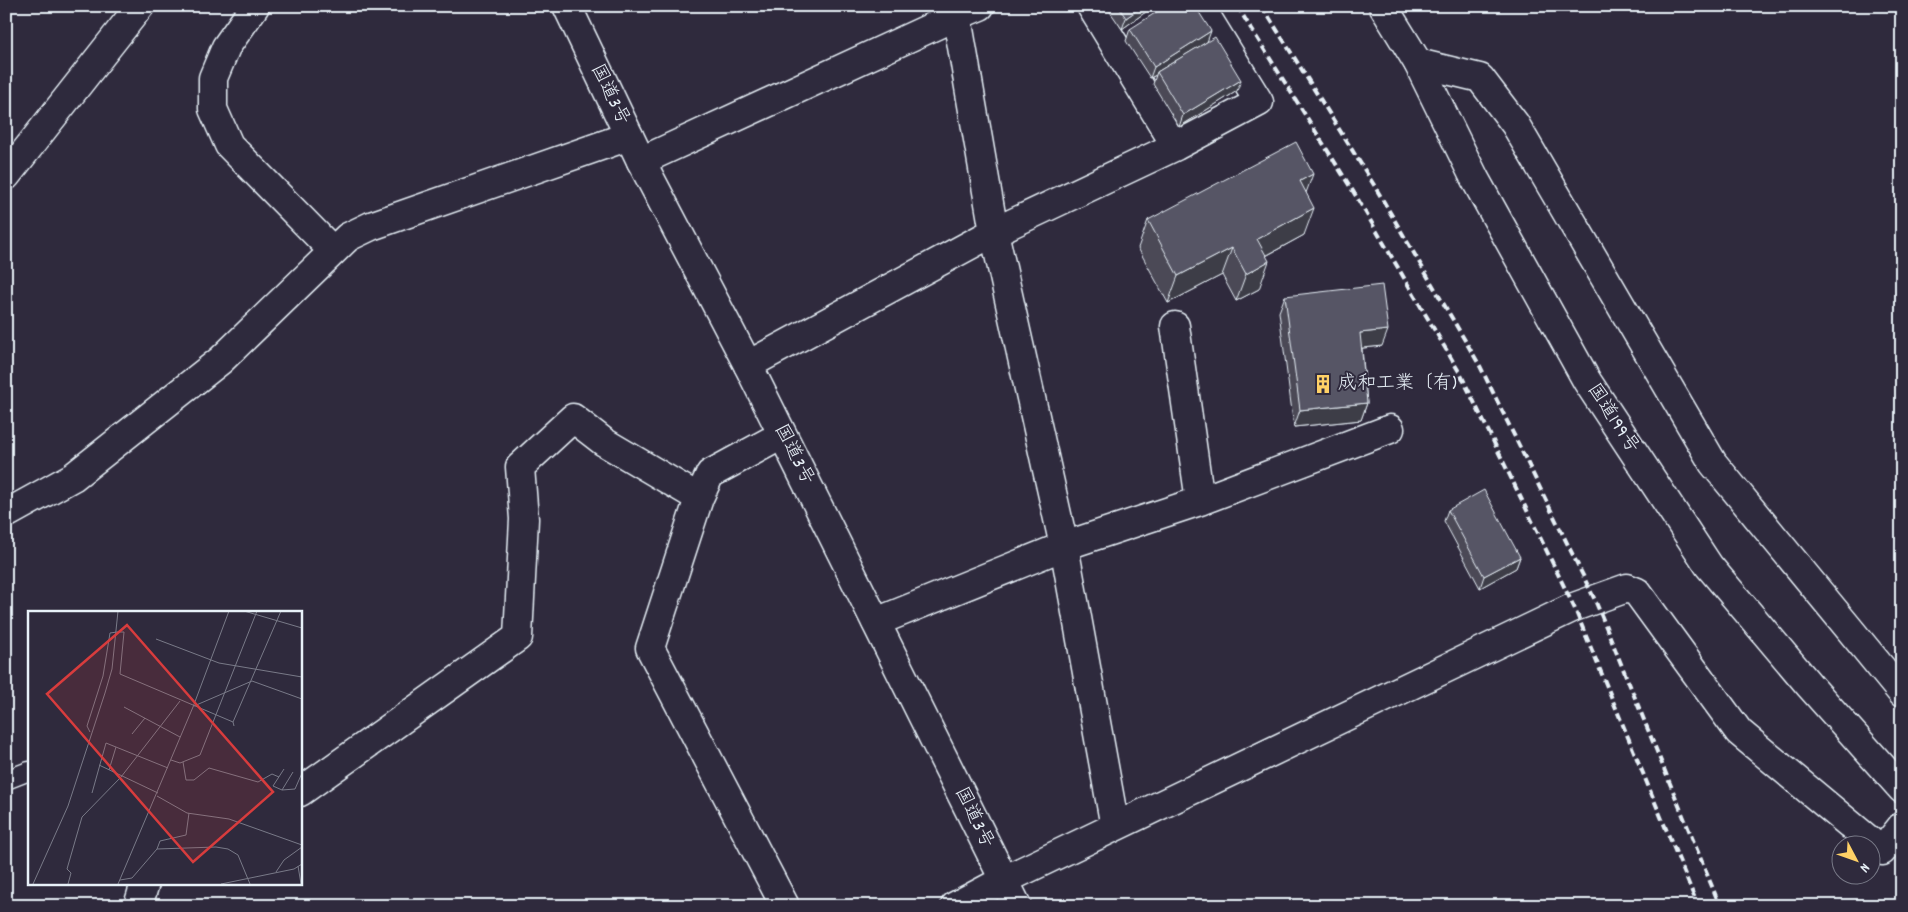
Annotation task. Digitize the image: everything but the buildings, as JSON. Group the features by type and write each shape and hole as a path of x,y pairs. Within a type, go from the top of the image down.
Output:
{"main road":[{"path":"6,176 140,6"},
{"path":"255,6 226,47 213,78 213,109 229,146 333,251"},
{"name":"国道3号","path":"567,6 641,161 748,365 1017,906"},
{"path":"1091,6 1176,146"},
{"path":"748,365 994,232 1176,146 1259,102 1200,6"},
{"name":"国道199号","path":"1384,6 1418,63 1475,178 1587,381 1709,566 1810,686 1902,789"},
{"path":"641,161 964,9 994,232 1064,546 1115,827"},
{"path":"1418,63 1480,78 1515,124 1713,463 1902,693"},
{"path":"6,514 73,477 221,360 348,237 371,226 629,136"},
{"path":"1175,326 1200,501"},
{"path":"301,791 518,638 524,519 520,468 572,418 604,442 699,498"},
{"path":"876,622 1064,546 1200,501 1390,429"},
{"path":"782,435 710,474 699,498 650,648 785,906"},
{"path":"955,906 1004,880 1574,607 1627,588 1637,592 1739,732 1882,851 1902,826"},
{"path":"996,906 1004,880"},
{"path":"138,906 145,884"}],"lane":[{"path":"6,780 28,771"}],"railway":[{"path":"1237,6 1356,196 1461,375 1574,607 1698,906"},
{"path":"1262,6 1374,185 1480,366 1595,600 1720,906"}],"place":[{"name":"成和工業〔有)","path":"1323,384"}]}
